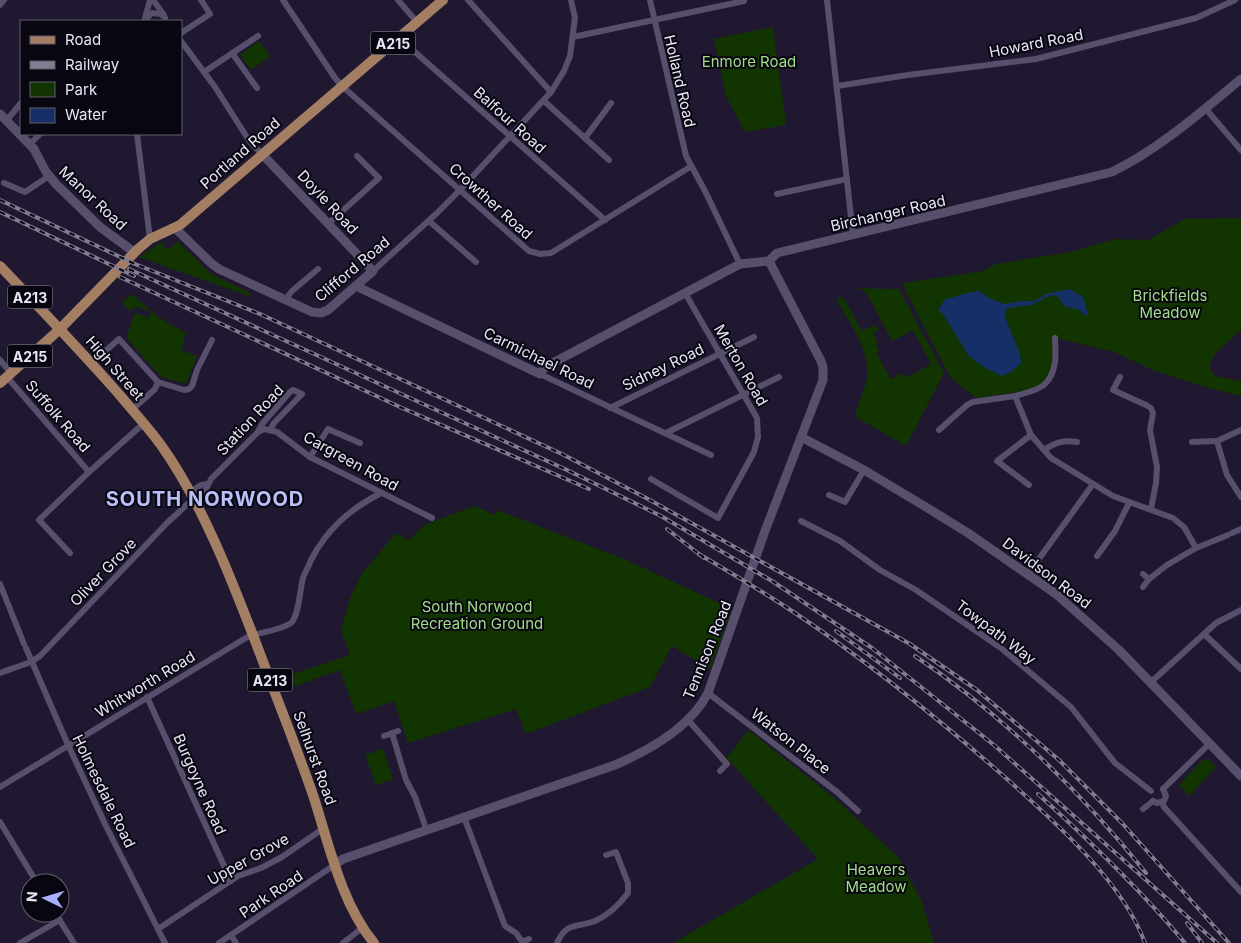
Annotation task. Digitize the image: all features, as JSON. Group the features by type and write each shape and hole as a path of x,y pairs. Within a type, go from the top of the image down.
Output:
{"main road":[{"name":"Portland Road","path":"60,329 134,252 150,239 175,228 443,0"},
{"name":"High Street","path":"0,266 92,363 161,445 192,498"},
{"name":"A215","path":"6,377 60,329"},
{"name":"Selhurst Road","path":"192,498 225,568 253,635 300,758 348,900 362,928 374,943"}],"street":[{"path":"0,5 4,0"},
{"path":"152,0 166,20"},
{"path":"144,20 152,0"},
{"path":"182,33 210,14 201,0"},
{"name":"Crowther Road","path":"283,0 342,86 529,251 540,254 551,253 690,167"},
{"path":"398,0 417,22"},
{"path":"468,0 551,92"},
{"name":"Clifford Road","path":"175,228 215,266 312,312 321,314 331,309 429,221 551,92 567,65 575,18 571,0"},
{"name":"Holland Road","path":"650,0 681,140 690,167 705,192 740,264"},
{"path":"827,0 854,235"},
{"name":"Howard Road","path":"837,86 1036,59 1196,18 1235,0"},
{"path":"573,37 744,1"},
{"path":"145,20 152,13 161,14 166,20"},
{"path":"204,72 258,36"},
{"name":"Balfour Road","path":"399,38 605,220"},
{"path":"182,42 215,87 250,142 262,154"},
{"path":"232,53 257,88"},
{"name":"Birchanger Road","path":"540,374 545,367 740,264 769,261 777,253 1112,172 1171,136 1241,79"},
{"path":"544,101 609,160"},
{"path":"585,138 611,103"},
{"path":"7,120 20,104"},
{"path":"1205,108 1241,150"},
{"name":"Manor Road","path":"0,114 20,134"},
{"name":"Manor Road","path":"21,135 30,144 48,176 94,222 134,252"},
{"path":"30,144 39,135"},
{"path":"137,135 150,239"},
{"name":"Doyle Road","path":"262,154 373,270"},
{"path":"329,224 378,178 356,156"},
{"path":"4,183 25,192 48,176"},
{"path":"777,194 847,180"},
{"path":"429,221 476,262"},
{"name":"Tennison Road","path":"336,864 615,765 636,756 664,739 696,713 708,693 765,531 823,380 823,367 769,261"},
{"path":"285,300 292,291 314,277 318,269"},
{"name":"Carmichael Road","path":"356,286 711,455"},
{"name":"Merton Road","path":"651,479 718,518 754,452 758,437 757,418 685,293"},
{"name":"Sidney Road","path":"610,408 754,337"},
{"path":"939,430 973,402 1015,396 1044,385 1055,368 1055,338"},
{"path":"92,363 119,339 158,382 184,390 192,386 197,370 212,340"},
{"name":"Suffolk Road","path":"0,360 6,377 89,472"},
{"path":"666,433 780,377"},
{"path":"1120,377 1113,390 1146,405 1151,408 1153,413 1150,430 1157,475 1151,509"},
{"path":"132,410 156,389 158,382"},
{"name":"Station Road","path":"192,498 201,485 207,484 258,432 262,424 290,392 293,390 302,394 274,423 270,430"},
{"path":"1015,396 1031,435 1052,458 1113,496 1129,503 1168,514 1184,527 1196,548"},
{"path":"70,553 39,520 143,424"},
{"path":"258,432 264,429 270,430"},
{"path":"310,456 328,429 360,443"},
{"name":"Cargreen Road","path":"270,430 277,432 310,456 432,518"},
{"path":"1192,442 1217,441 1241,430"},
{"path":"1028,485 997,461 1031,435"},
{"name":"Davidson Road","path":"801,437 864,470 959,528 1056,594 1093,626 1241,776"},
{"path":"1044,450 1058,441 1077,442"},
{"path":"1217,441 1227,475 1241,497"},
{"path":"829,495 845,502 864,470"},
{"path":"1028,574 1093,484"},
{"name":"Whitworth Road","path":"0,787 253,635 286,625 292,621 296,612 304,576 319,546 339,521 361,503 381,493"},
{"name":"Oliver Grove","path":"31,662 40,656 192,498"},
{"path":"1097,556 1120,524 1129,503"},
{"name":"Towpath Way","path":"801,521 840,540 880,570 916,590 1001,648 1071,707 1115,763 1151,791"},
{"path":"1143,587 1166,565 1196,548 1241,530"},
{"path":"1143,574 1150,579"},
{"name":"Holmesdale Road","path":"0,584 31,662 68,745 106,826 165,943"},
{"path":"1150,683 1216,623 1241,610"},
{"path":"1204,634 1241,669"},
{"path":"0,673 31,662"},
{"name":"Watson Place","path":"708,693 837,792 858,811"},
{"name":"Burgoyne Road","path":"147,697 231,880"},
{"path":"688,720 727,764 720,771"},
{"path":"384,736 395,732 406,780 415,797 427,831"},
{"path":"1163,789 1210,744"},
{"path":"1162,802 1157,803 1150,797 1151,791 1157,788 1163,789"},
{"path":"1162,802 1166,796 1163,789"},
{"path":"1143,809 1153,801"},
{"path":"1162,802 1171,815 1241,892"},
{"path":"464,817 505,926 525,941"},
{"path":"0,822 31,873"},
{"name":"Upper Grove","path":"158,929 231,880 282,857 324,828"},
{"path":"557,943 560,935 568,928 576,924 594,922 610,913 628,893 628,883 616,852 606,855"},
{"name":"Park Road","path":"219,943 336,864"},
{"path":"20,943 55,923"},
{"path":"62,923 74,943"},
{"path":"343,943 362,928"},
{"path":"231,935 236,943"}],"green space":[{"name":"Enmore Road","path":"773,27 786,125 745,132 726,96 714,39"},
{"path":"259,41 270,56 251,70 240,55"},
{"name":"Brickfields Meadow","path":"1241,218 1241,332 1237,333 1214,355 1209,367 1215,376 1241,381 1241,396 1155,371 1114,352 1056,338 1054,368 1046,388 976,398 950,377 903,283 983,271 996,264 1071,252 1115,239 1148,240 1185,219"},
{"path":"163,241 164,248 170,248 178,241 211,274 250,293 251,297 139,257"},
{"path":"853,288 899,289 944,373 906,446 856,417 858,404 866,383 866,361 859,339 836,299 843,297 862,331 875,325 876,328 878,327 879,330 873,333 878,343 875,344 879,351 876,353 891,379 902,373 906,378 931,364 913,330 892,341 867,294 861,289"},
{"path":"132,294 158,317 186,333 181,350 197,356 186,384 161,377 128,340 127,336 134,315 136,313 149,318 151,312 135,306 134,309 128,310 122,302"},
{"name":"South Norwood Recreation Ground","path":"474,506 495,515 497,510 624,559 732,609 710,669 672,646 650,687 526,734 516,709 408,743 394,701 356,714 340,670 281,691 277,679 350,655 341,631 349,601 361,575 396,533 409,540 424,525"},
{"name":"Heavers Meadow","path":"748,730 832,796 898,857 922,902 934,943 673,943 818,859 726,757"},
{"path":"383,749 393,779 376,785 365,755"},
{"path":"1209,759 1216,767 1189,796 1179,785 1201,761"}],"water":[{"path":"1069,289 1083,297 1088,315 1086,316 1078,309 1065,307 1058,297 1051,295 1031,305 1005,310 1005,317 1020,354 1021,363 1011,372 1002,376 982,366 968,355 943,314 937,309 940,308 944,300 979,291 991,299 1005,304 1034,301 1046,294"}],"railway":[{"path":"0,200 135,264 260,314 562,454 648,499 910,644 977,690 1059,760 1122,823 1229,943"},
{"path":"0,212 134,276"},
{"path":"129,269 567,470 661,516 772,581 872,648 994,745 1217,943"},
{"path":"120,277 400,407 589,489"},
{"path":"667,529 704,558"},
{"path":"699,554 783,605 823,632 930,714 1007,779 1086,854 1121,898 1135,920 1145,943"},
{"path":"836,631 900,678"},
{"path":"915,656 979,703 1039,756 1094,813 1146,873"},
{"path":"1038,794 1114,866 1185,943"},
{"path":"1187,923 1202,943"}],"district":[{"name":"SOUTH NORWOOD","path":"205,499"}]}
